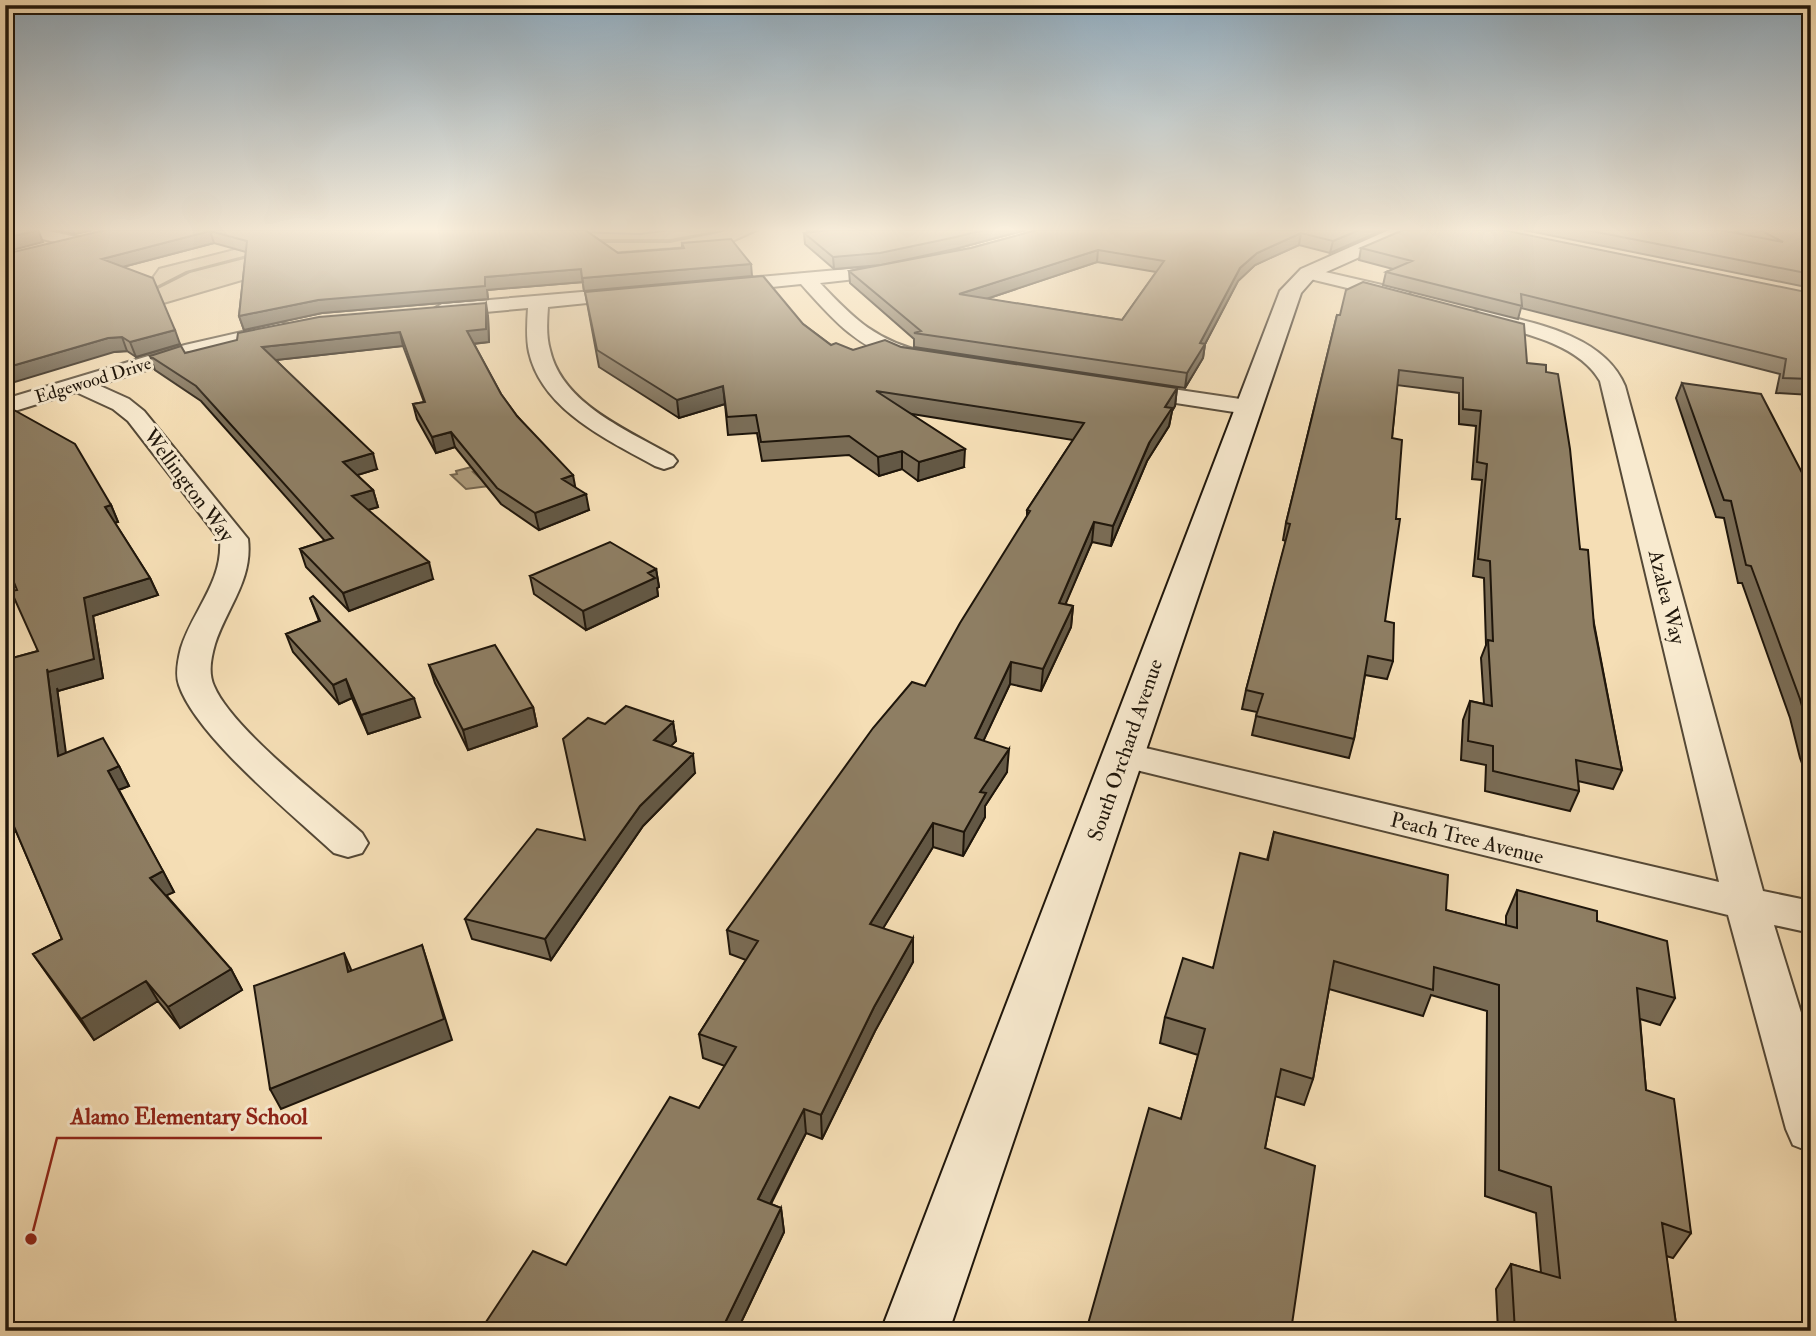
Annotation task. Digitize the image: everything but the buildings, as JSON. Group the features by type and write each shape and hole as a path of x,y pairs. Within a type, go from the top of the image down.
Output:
{"street":[{"path":"818,292 847,325 868,340 909,356 937,362"},
{"name":"South Orchard Avenue","path":"915,1331 1290,292"},
{"name":"Azalea Way","path":"1389,292 1551,337 1593,359 1609,375 1626,431 1744,902 1811,1129"},
{"path":"428,312 645,293"},
{"path":"538,302 541,357 556,384 590,418 664,461"},
{"name":"Edgewood Drive","path":"5,407 192,349 300,326"},
{"name":"Wellington Way","path":"79,384 121,404 136,415 234,539 237,557 231,579 205,627 194,656 197,685 218,720 348,843"},
{"path":"1111,387 1247,407"},
{"name":"Peach Tree Avenue","path":"1124,755 1674,888 1811,917"}],"shaded area":[{"path":"137,292 203,292 109,320"},
{"path":"475,466 479,470 473,472 489,486 466,489 451,475 457,474 456,471"}],"place":[{"name":"Alamo Elementary School","path":"31,1239"}]}
